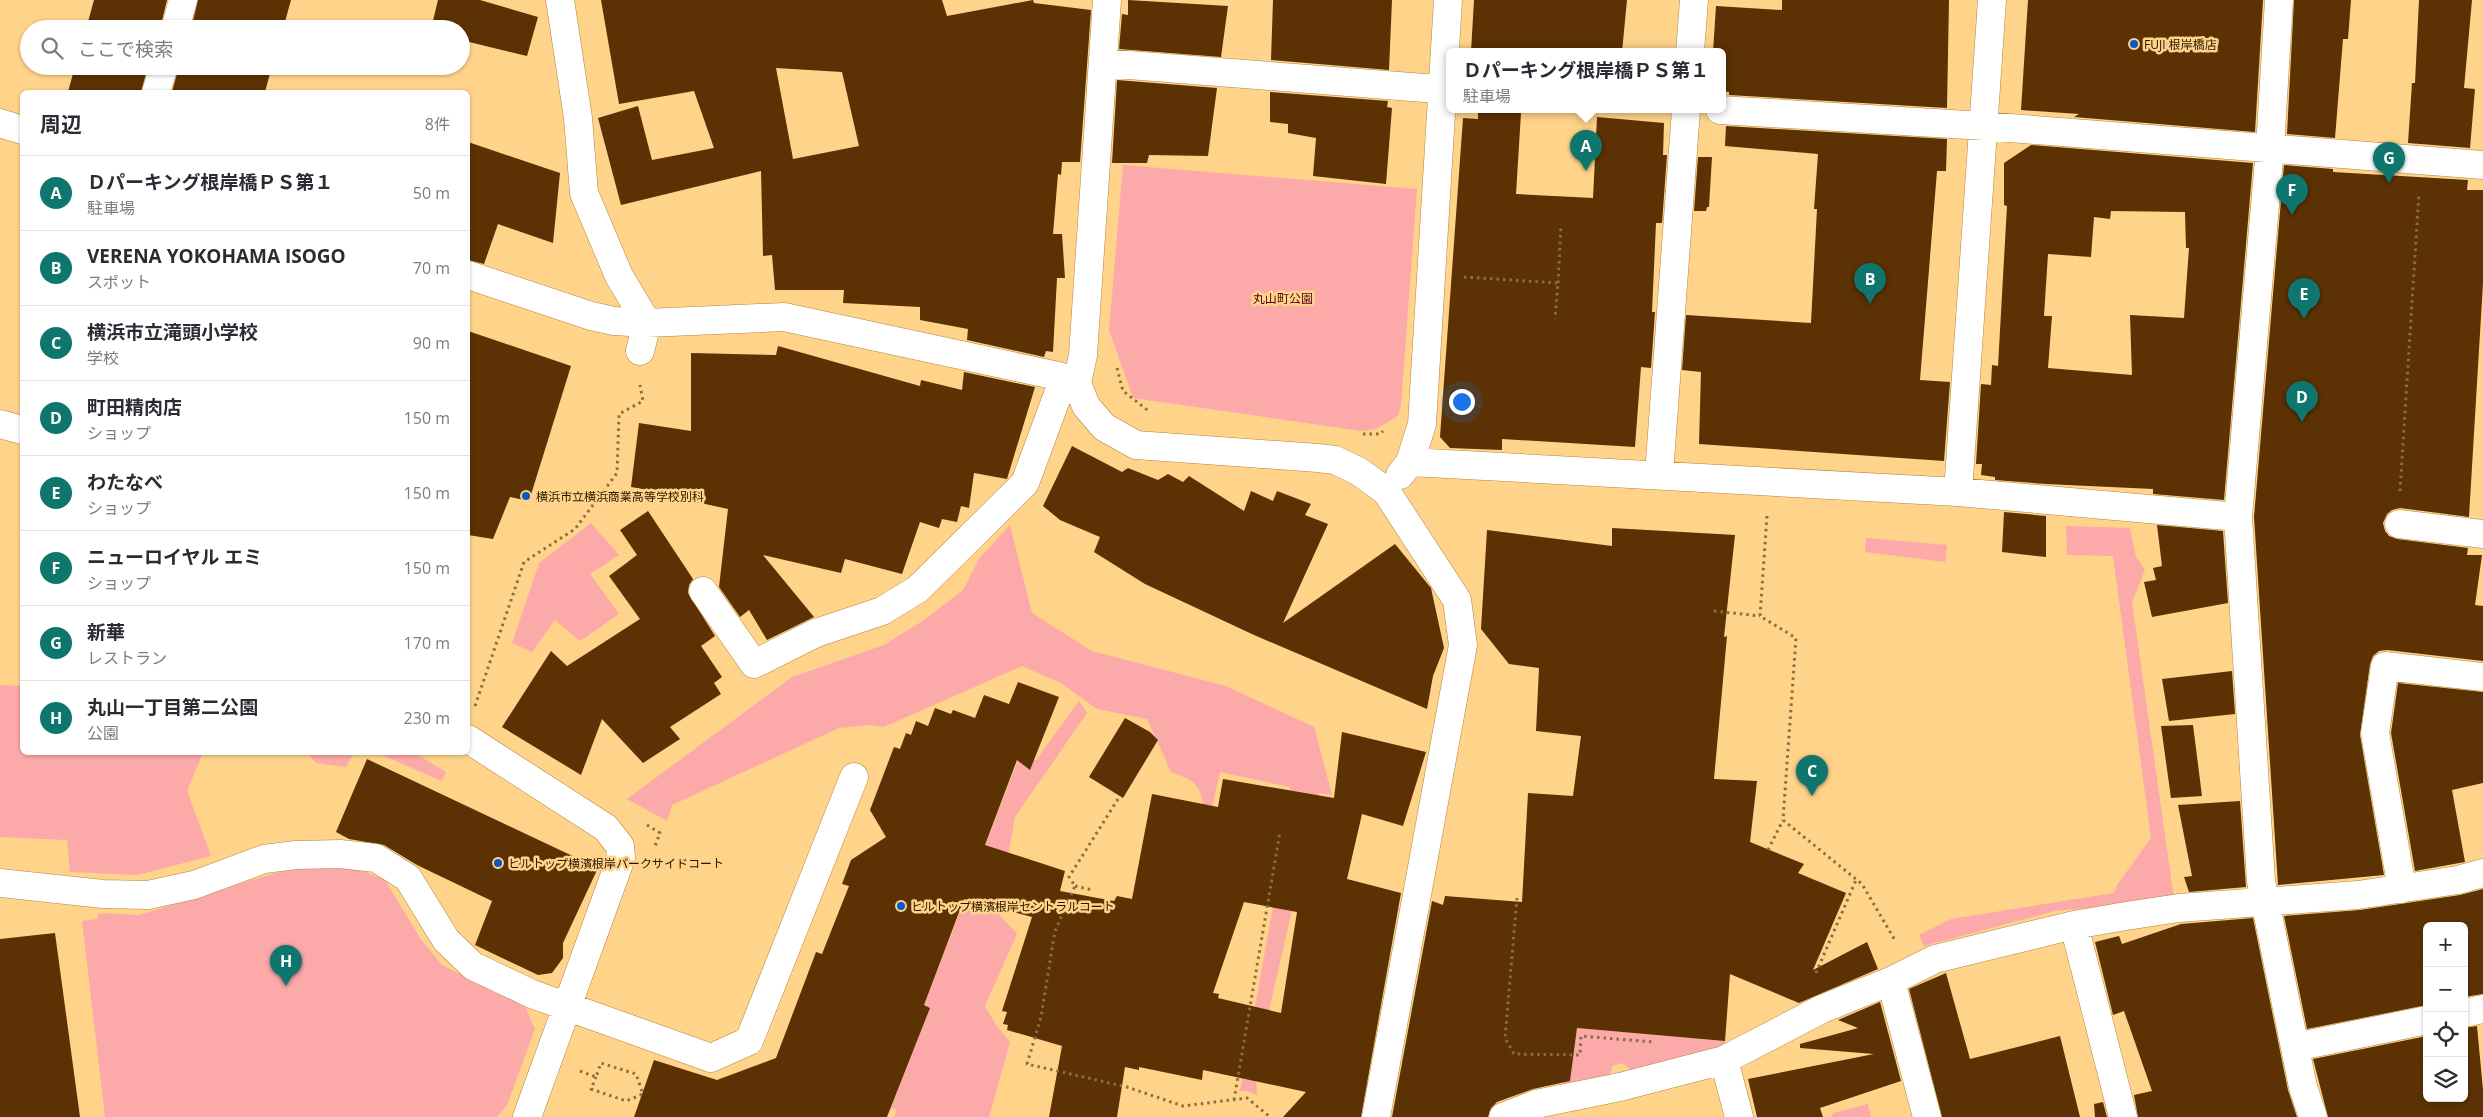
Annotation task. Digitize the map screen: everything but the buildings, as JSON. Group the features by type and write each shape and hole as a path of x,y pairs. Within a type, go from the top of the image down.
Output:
{"street":[{"path":"177,20 183,0"},
{"path":"560,0 578,118 584,193 619,276 647,323 640,351"},
{"path":"1108,0 1083,355 1077,383 1086,406 1104,427 1136,445 1335,460 1358,471 1386,491 1457,600 1463,645 1376,1117"},
{"path":"1447,48 1448,0"},
{"path":"1690,48 1694,0"},
{"path":"1958,492 1992,0"},
{"path":"2278,0 2270,148 2238,517 2261,881 2303,1087 2313,1117"},
{"path":"1103,63 1446,90 1422,424 1410,462 1386,491"},
{"path":"157,90 161,75"},
{"path":"1726,110 1984,126 2483,165"},
{"path":"1660,474 1686,113"},
{"path":"0,123 20,129"},
{"path":"470,276 591,316 614,321 647,323 784,317 1058,376 1077,383"},
{"path":"703,591 754,664 816,633 882,611 918,589 1025,483 1058,394 1077,383"},
{"path":"0,424 20,429"},
{"path":"1410,462 1660,474 1958,492 2238,517"},
{"path":"2399,524 2483,534"},
{"path":"2402,888 2375,733 2384,666 2483,677"},
{"path":"470,740 606,828 620,846 622,858 527,1117"},
{"path":"0,883 103,894 148,895 194,885 264,859 296,854 340,854 376,858 408,878 446,940 473,966 532,994 711,1058 749,1040 854,778"},
{"path":"1503,1117 1537,1110 1724,1060 1822,1009 1891,981 1935,959 2074,925 2179,908 2358,895 2458,880 2483,873"},
{"path":"2074,925 2123,1117"},
{"path":"1891,981 1927,1117"},
{"path":"2468,1012 2483,1009"},
{"path":"2295,1047 2423,1021"},
{"path":"1724,1060 1739,1117"}],"path":[{"path":"2399,524 2422,160"},
{"path":"1555,319 1561,226"},
{"path":"1455,276 1558,283"},
{"path":"1115,361 1123,391 1156,417"},
{"path":"474,709 524,562 575,529 617,473 619,414 643,401 643,393"},
{"path":"1356,434 1380,434 1387,428"},
{"path":"1760,616 1767,515"},
{"path":"1714,611 1760,616 1796,638 1783,820 1768,850"},
{"path":"1092,890 1076,886 1069,876 1118,799"},
{"path":"1783,820 1862,884 1900,950"},
{"path":"1234,1100 1280,832"},
{"path":"1815,977 1856,880"},
{"path":"1076,886 1055,931 1041,1017 1027,1064 1127,1086 1183,1106 1247,1098 1270,1117"},
{"path":"1517,898 1506,1038 1514,1054 1580,1055 1582,1036 1658,1042"},
{"path":"601,1063 636,1074 643,1094 626,1101 591,1089 596,1077 601,1063"},
{"path":"577,1070 596,1077"}],"green space":[{"name":"丸山町公園","path":"1123,165 1417,189 1401,405 1398,416 1376,429 1361,431 1133,398 1109,330"},
{"path":"591,523 619,555 590,574 619,614 580,641 555,620 532,652 512,643 539,563"},
{"path":"1010,525 1032,613 1092,651 1226,686 1314,727 1332,795 1319,793 1269,1010 1256,1081 1257,1095 1247,1091 1240,1091 1286,834 1284,832 1290,787 1220,772 1211,812 1204,810 1201,794 1195,784 1171,772 1147,719 1097,709 1061,683 1022,666 884,727 869,725 839,728 672,805 667,821 627,799 792,677 884,645 924,620 963,590 979,559"},
{"path":"2066,526 2130,528 2136,557 2145,570 2132,602 2174,899 2055,911 1924,946 1919,935 1951,919 2114,893 2117,885 2151,838 2113,556 2067,555"},
{"path":"1866,538 1947,545 1945,562 1865,552"},
{"path":"0,685 20,686 20,755 202,755 187,791 211,856 137,875 70,872 67,840 0,837"},
{"path":"1079,701 1087,713 1015,817 998,913 1017,934 985,1006 996,1025 1010,1042 989,1117 894,1117 897,1110 891,1108 930,1008 924,1005 1020,755 1036,760"},
{"path":"310,755 353,755 346,767 316,763"},
{"path":"382,755 418,755 446,772 442,781"},
{"path":"319,864 356,868 385,880 420,938 442,965 525,1006 535,1029 507,1105 497,1117 105,1117 82,921 97,919 99,913 139,915 275,873"},
{"path":"1577,1028 1725,1041 1727,1045 1699,1058 1631,1070 1622,1063 1613,1066 1609,1077 1563,1084 1556,1055 1574,1053"},
{"path":"1868,1104 1871,1117 1831,1117 1833,1113"}],"place":[{"name":"FUJI 根岸橋店","path":"2134,44"},
{"name":"Ｄパーキング根岸橋ＰＳ第１","path":"1586,171"},
{"name":"新華","path":"2389,183"},
{"name":"ニューロイヤル エミ","path":"2292,215"},
{"name":"VERENA YOKOHAMA ISOGO","path":"1870,304"},
{"name":"わたなべ","path":"2304,319"},
{"name":"町田精肉店","path":"2302,422"},
{"name":"横浜市立横浜商業高等学校別科","path":"526,496"},
{"name":"横浜市立滝頭小学校","path":"1812,796"},
{"name":"ヒルトップ横濱根岸パークサイドコート","path":"498,863"},
{"name":"ヒルトップ横濱根岸セントラルコート","path":"901,906"},
{"name":"丸山一丁目第二公園","path":"286,986"}]}
